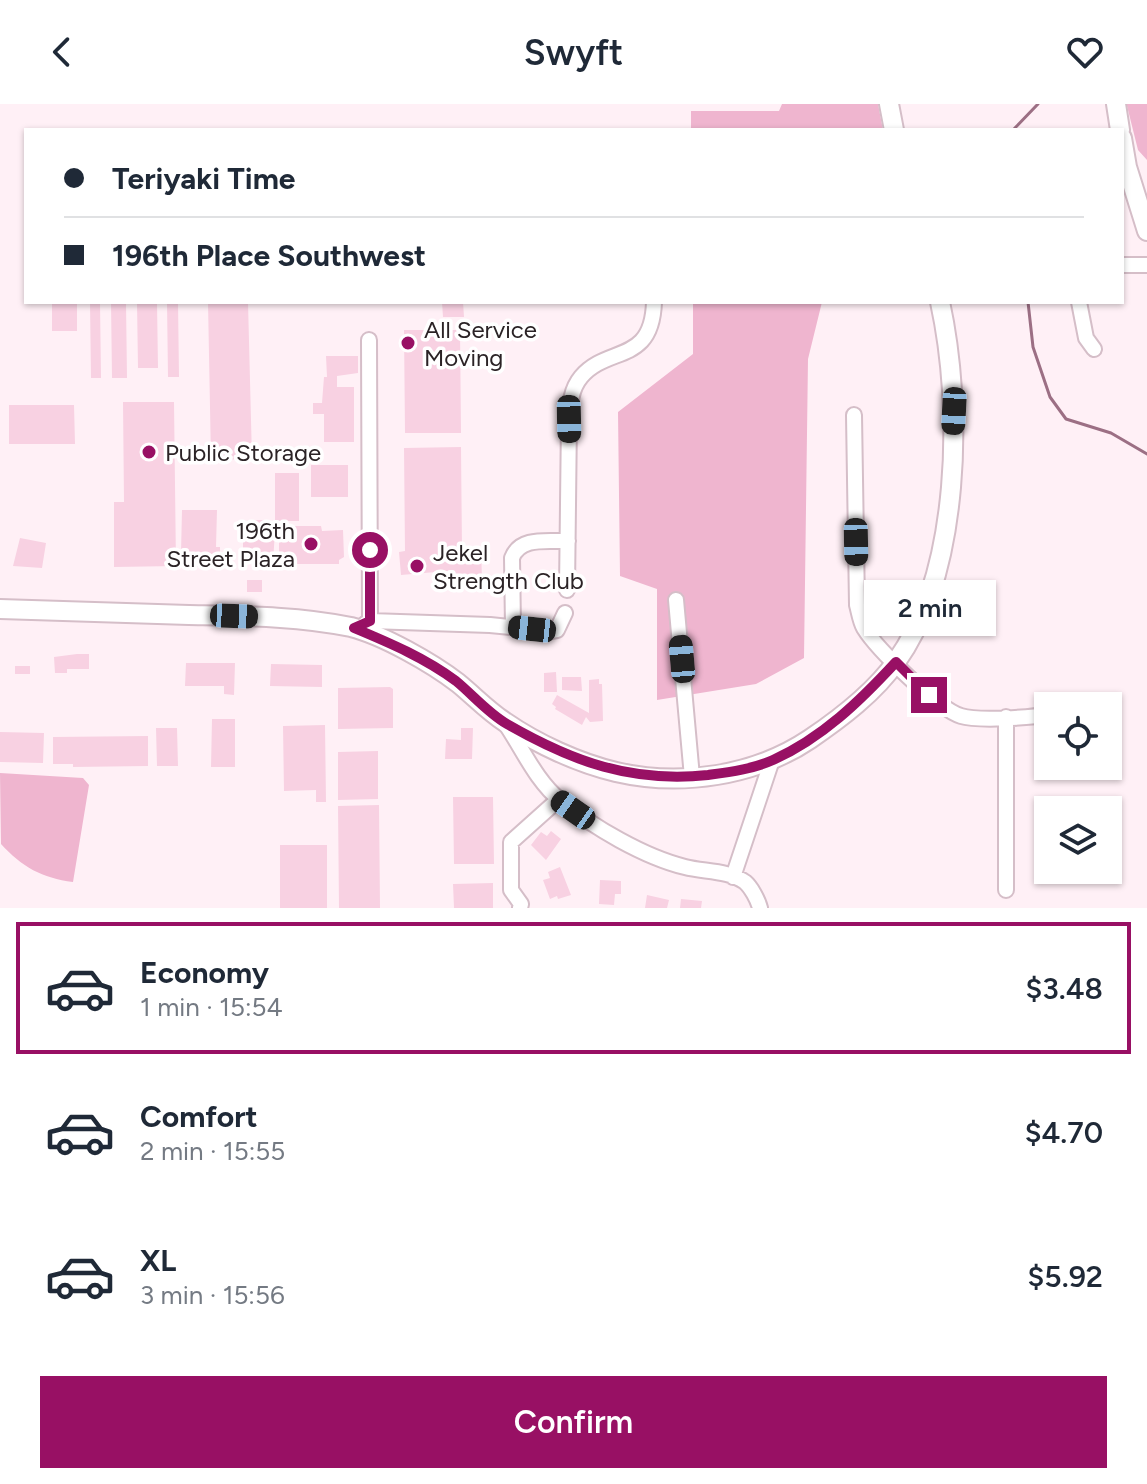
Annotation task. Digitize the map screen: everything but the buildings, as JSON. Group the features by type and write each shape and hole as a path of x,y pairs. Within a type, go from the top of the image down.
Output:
{"main road":[{"path":"889,104 894,128"},
{"path":"1116,104 1120,128"},
{"path":"1124,150 1147,231"},
{"path":"0,609 271,617 362,624 454,680 504,722 583,761 616,772 656,778 692,777 734,772 772,760 830,726 863,698 896,662 919,621 936,574 949,502 953,371 940,304"}],"street":[{"path":"1124,265 1147,265"},
{"path":"567,590 569,419 573,393 585,373 622,354 646,336 654,304"},
{"path":"1079,304 1086,338 1094,349"},
{"path":"369,340 362,624 557,630 565,613"},
{"path":"854,415 857,605 862,626 875,644 946,711 965,718 1034,715"},
{"path":"513,627 512,558 515,548 523,543 568,541"},
{"path":"676,600 692,777"},
{"path":"1006,717 1006,890"},
{"path":"504,722 545,785 559,799 588,820 652,856 740,880 760,908"},
{"path":"740,880 772,760"},
{"path":"520,908 521,904 511,890 511,842 559,799"}],"shaded area":[{"path":"782,104 878,104 883,128 691,128 691,111 779,111"},
{"path":"1123,104 1147,104 1147,160 1138,150 1127,106"},
{"path":"693,304 822,304 808,359 804,658 756,684 657,700 657,589 620,576 618,412 693,354"},
{"path":"0,773 83,778 89,785 73,882 33,870 1,844"}],"waterway":[{"path":"1015,128 1038,104"},
{"path":"1028,304 1033,347 1050,397 1066,419 1111,433 1147,454"}],"place":[{"name":"All Service Moving","path":"408,343"},
{"name":"Public Storage","path":"149,452"},
{"name":"196th Street Plaza","path":"311,544"},
{"name":"Jekel Strength Club","path":"417,566"}],"route":[{"path":"370,550 370,621 354,628 414,654 454,680 504,722 559,751 616,772 656,778 692,777 734,772 772,760 830,726 863,698 896,662 929,695"}]}
